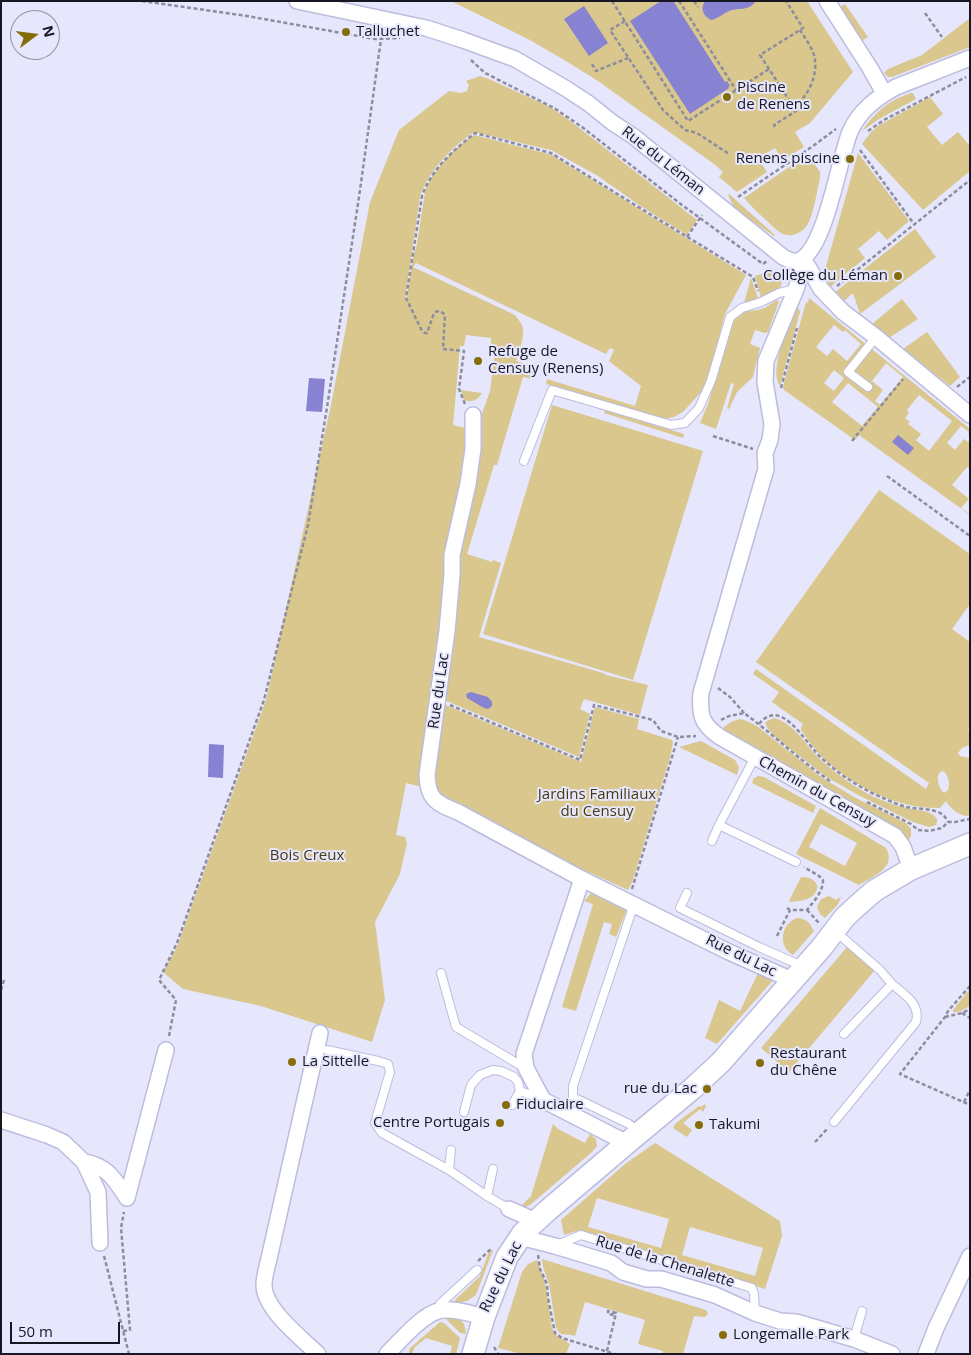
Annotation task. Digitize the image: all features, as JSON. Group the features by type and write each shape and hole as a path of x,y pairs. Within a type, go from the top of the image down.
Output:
{"street":[{"name":"Rue du Léman","path":"297,1 426,28 514,60 565,88 634,136 783,257 791,261 803,258"},
{"path":"827,1 884,93"},
{"path":"708,728 700,703 701,693 766,469 761,451 770,440 772,424 765,382 766,361 796,289 803,258 809,254 818,239 850,132 864,110 884,93 970,58"},
{"path":"803,258 821,289 843,312 970,415"},
{"name":"Rue du Lac","path":"473,415 473,449 468,484 452,555 447,631 428,775 428,789 432,797 441,805 458,812 582,879 729,952 798,974"},
{"name":"Chemin du Censuy","path":"708,728 755,757 895,836 904,847 911,869"},
{"name":"Rue du Lac","path":"438,1310 458,1310 484,1317 507,1257 526,1230 692,1089 721,1062 798,974 829,929 874,892 911,869 970,844"},
{"path":"582,879 524,1054 526,1068 544,1100 633,1138"},
{"path":"318,1354 287,1326 272,1305 264,1286 320,1034"},
{"path":"127,1198 166,1050"},
{"path":"1,1120 62,1142 84,1162 98,1192 100,1242"},
{"path":"84,1162 102,1168 112,1176 127,1198"},
{"name":"Rue de la Chenalette","path":"509,1209 526,1230 555,1246 611,1263 623,1272 647,1279 661,1279 715,1295 755,1313 780,1321 796,1322 854,1339 892,1354"},
{"path":"926,1354 936,1328 970,1256"},
{"path":"387,1354 422,1320 438,1310"},
{"path":"473,1354 484,1317"}],"lane":[{"path":"524,461 552,390 671,425 685,423 699,408 711,381 730,317 742,308 761,302 779,293 796,289"},
{"path":"868,388 848,372 876,337"},
{"path":"712,841 755,757"},
{"path":"719,825 796,862"},
{"path":"687,893 680,908 759,947 798,974"},
{"path":"631,902 572,1086 573,1097 629,1124 633,1138"},
{"path":"829,929 880,970 913,1003 917,1009 918,1016 916,1022 834,1122"},
{"path":"441,974 456,1027 526,1068"},
{"path":"844,1034 892,984"},
{"path":"327,1050 388,1064 390,1072 375,1122 382,1133 449,1170 509,1209"},
{"path":"464,1112 471,1085 480,1075 492,1070 501,1071 514,1077 518,1082 520,1092 512,1105"},
{"path":"520,1092 544,1100"},
{"path":"449,1170 452,1150"},
{"path":"487,1196 493,1169"},
{"name":"Rue de la Chenalette","path":"555,1246 581,1235 752,1288 755,1313"},
{"path":"438,1310 440,1304 477,1270"},
{"path":"854,1339 862,1312"}],"path":[{"path":"142,1 247,16 381,39 407,39"},
{"path":"612,1 688,121 769,69"},
{"path":"679,1 736,90"},
{"path":"694,1 698,7"},
{"path":"775,127 774,125 796,111 760,55 803,28 786,1"},
{"path":"925,13 942,37"},
{"path":"624,21 610,30 663,110 685,130 697,133 728,154"},
{"path":"794,108 808,92 814,76 815,66 814,54 800,30"},
{"path":"166,1050 176,1000 159,980 176,943 264,700 308,525 330,391 381,39"},
{"path":"467,56 485,73 554,108 575,122 762,264 768,260"},
{"path":"592,64 596,71 628,58"},
{"path":"864,134 884,120 970,75"},
{"path":"738,197 797,158 839,127"},
{"path":"473,415 463,402 459,389 464,351 443,349 445,315 439,311 434,313 429,330 425,334 406,298 422,196 433,173 454,150 474,133 551,152 753,277 761,302"},
{"path":"861,145 860,152 914,224"},
{"path":"794,153 797,158"},
{"path":"826,295 970,180"},
{"path":"687,237 701,216"},
{"path":"781,390 798,324"},
{"path":"852,441 913,367"},
{"path":"964,381 970,377"},
{"path":"714,436 761,451"},
{"path":"887,476 970,536"},
{"path":"712,684 730,697 744,713 772,736 836,785"},
{"path":"438,700 580,760 594,705 653,720 661,730 678,737 708,728 729,716 744,713"},
{"path":"759,724 766,718 780,716 794,725 817,754 827,763 855,783 890,801 943,814 948,822"},
{"path":"631,902 678,737"},
{"path":"867,801 918,830 929,831 942,828 948,822 970,818"},
{"path":"796,862 823,880 820,893 807,910"},
{"path":"777,936 788,909 807,910 829,929"},
{"path":"1,990 4,980"},
{"path":"970,986 948,1011 900,1074 970,1105"},
{"path":"945,1017 970,1009"},
{"path":"962,1013 970,1018"},
{"path":"964,1102 970,1090"},
{"path":"815,1142 826,1130"},
{"path":"123,1331 130,1330 121,1228 127,1198"},
{"path":"100,1242 129,1354"},
{"path":"538,1254 540,1269 547,1284 555,1333 562,1338 615,1354"},
{"path":"607,1351 616,1313 608,1311 608,1314 614,1315"},
{"path":"494,1346 498,1354"}],"green space":[{"name":"Piscine de Renens","path":"451,1 807,1 853,72 810,123 795,132 804,147 783,160 775,148 758,158 767,172 737,192 719,177 723,172 714,164 598,81 528,39"},
{"path":"845,4 868,37 862,41 840,7"},
{"path":"970,18 970,47 892,77 888,77 884,73 888,69 922,55"},
{"name":"Bois Creux","path":"480,76 550,107 697,220 687,235 642,207 598,176 551,150 474,132 442,160 424,186 420,196 405,300 408,300 414,252 428,184 445,160 474,135 552,155 746,275 725,314 708,378 702,391 683,412 665,419 546,384 547,379 635,406 641,386 609,361 614,350 610,348 606,354 416,263 413,267 515,315 523,329 522,343 516,361 536,367 532,379 523,377 497,465 494,465 467,554 501,563 479,637 606,675 648,685 640,715 584,699 580,709 590,714 579,757 442,699 460,573 456,555 480,419 490,391 496,345 491,344 491,338 466,335 464,346 460,346 453,425 465,428 468,434 422,787 406,783 396,835 405,837 407,843 400,874 375,922 385,1000 372,1042 261,1006 183,989 163,972 177,947 266,700 331,405 370,202 399,130 449,91 461,93 467,91 469,85 466,81"},
{"path":"913,93 916,99 879,119 862,131 883,108 896,99"},
{"path":"930,97 943,114 927,127 942,145 958,132 970,146 970,171 923,210 862,144 878,126"},
{"path":"858,153 909,221 887,240 879,231 858,249 865,258 830,287 826,266"},
{"path":"808,154 820,172 814,208 804,229 796,234 783,234 744,198"},
{"path":"729,194 775,235 735,209"},
{"path":"915,229 936,257 860,314 853,293 844,301 834,293"},
{"path":"766,269 773,270 778,274 781,280 781,287 761,298 755,276 765,273"},
{"path":"751,278 758,298 744,303"},
{"path":"809,298 970,429 970,435 961,426 947,443 955,450 964,439 968,442 970,439 970,469 967,467 952,485 969,499 961,508 970,515 859,435 855,440 784,390 784,383 806,302 808,303","holes":["834,325 843,332 845,330 861,344 847,361 833,349 827,356 816,347","886,363 903,377 880,405 875,401 883,390 872,381","834,370 844,378 834,391 824,383","848,383 878,407 862,426 832,402","919,395 952,421 929,451 916,440 921,434 908,424 910,422 905,418 909,413 907,410"]},
{"path":"902,299 918,319 889,338 872,324"},
{"path":"777,300 779,302 768,332 755,330 750,344 760,348 753,377 737,392 729,409 727,408 734,384 731,383 716,429 700,423 708,404 735,318 742,313 764,308"},
{"path":"798,307 800,312 780,386 776,369 778,358 785,335"},
{"path":"927,332 960,377 950,386 903,349"},
{"path":"461,390 482,393 474,400 467,401 464,400"},
{"path":"552,405 703,451 633,680 483,634"},
{"path":"605,410 684,434 683,438 604,413"},
{"path":"879,490 970,554 970,604 952,629 970,642 970,727 968,729 970,731 970,745 962,748 958,753 960,756 970,758 970,813 968,816 961,815 955,811 946,801 940,808 937,808 922,807 892,800 863,787 837,770 809,742 801,730 803,724 772,702 779,692 753,674 756,669 926,789 929,783 756,662","holes":["943,771 948,777 949,785 948,790 944,793 939,786 938,777 940,772"]},
{"name":"Jardins Familiaux du Censuy","path":"441,703 581,762 595,707 639,719 637,729 672,740 670,757 633,880 628,890 573,865 440,797 432,788"},
{"path":"774,718 789,725 823,762 854,785 874,797 907,808 930,813 937,820 936,825 929,827 913,822 858,795 825,776 774,736 765,723"},
{"path":"741,719 757,726 821,777 854,797 906,823 911,829 909,840 899,830 731,735 723,728 731,722"},
{"path":"701,741 735,760 739,767 737,775 679,747"},
{"path":"758,776 764,777 816,806 813,813 752,783 753,779"},
{"path":"820,808 886,848 889,855 886,866 882,871 859,885 796,854","holes":["821,824 857,843 845,866 809,847"]},
{"path":"801,877 810,878 814,881 817,890 809,898 790,902 789,901"},
{"path":"592,892 629,904 616,937 609,934 612,924 604,922 576,1011 562,1007 593,904 584,901"},
{"path":"841,895 838,904 825,918 820,914 817,907 821,899 829,896 836,900"},
{"path":"797,918 807,921 814,931 793,955 785,947 783,936 787,925"},
{"path":"847,947 875,970 789,1072 761,1048"},
{"path":"759,971 774,979 717,1044 705,1038 719,1000 740,1011"},
{"path":"970,989 970,1006 953,1012 953,1010"},
{"path":"705,1104 703,1112 700,1109 683,1123 692,1130 687,1137 673,1128 675,1124 699,1106 701,1107"},
{"path":"553,1124 558,1129 585,1143 590,1134 596,1139 597,1146 530,1205 525,1207 522,1205 531,1196"},
{"path":"655,1143 780,1221 782,1236 765,1289 580,1230 564,1235 561,1220 625,1164","holes":["597,1198 669,1219 661,1248 588,1227","690,1227 763,1248 755,1276 682,1255"]},
{"path":"492,1250 476,1295 467,1301 456,1303 455,1300 480,1276 488,1254"},
{"path":"542,1259 706,1310 708,1314 705,1317 694,1316 683,1354 663,1354 663,1351 638,1344 645,1320 585,1302 575,1336 562,1334 556,1327 549,1284"},
{"path":"537,1260 545,1281 552,1328 556,1335 570,1344 566,1354 521,1354 498,1348 522,1272 528,1264"},
{"path":"442,1315 455,1317 462,1321 466,1334 460,1333"},
{"path":"440,1322 444,1323 460,1338 456,1354 450,1354 452,1346 426,1338 415,1347 412,1354 409,1354 409,1349"}],"shaded area":[{"path":"661,1 675,1 725,82 727,81 730,86 690,114 630,21"},
{"path":"705,1 756,1 750,7 729,11 711,20 703,12"},
{"path":"584,6 608,43 589,56 564,19"},
{"path":"309,378 325,379 322,412 306,411"},
{"path":"898,435 914,448 908,455 892,442"},
{"path":"471,692 488,697 492,702 492,706 488,709 484,708 467,698 466,694"},
{"path":"209,744 224,745 223,778 208,777"}],"place":[{"name":"Talluchet","path":"346,32"},
{"name":"Piscine de Renens","path":"727,97"},
{"name":"Renens piscine","path":"850,159"},
{"name":"Collège du Léman","path":"898,276"},
{"name":"Refuge de Censuy (Renens)","path":"478,361"},
{"name":"La Sittelle","path":"292,1062"},
{"name":"Restaurant du Chêne","path":"760,1063"},
{"name":"rue du Lac","path":"707,1089"},
{"name":"Fiduciaire","path":"506,1105"},
{"name":"Centre Portugais","path":"500,1123"},
{"name":"Takumi","path":"699,1125"},
{"name":"Longemalle Park","path":"723,1335"}]}
